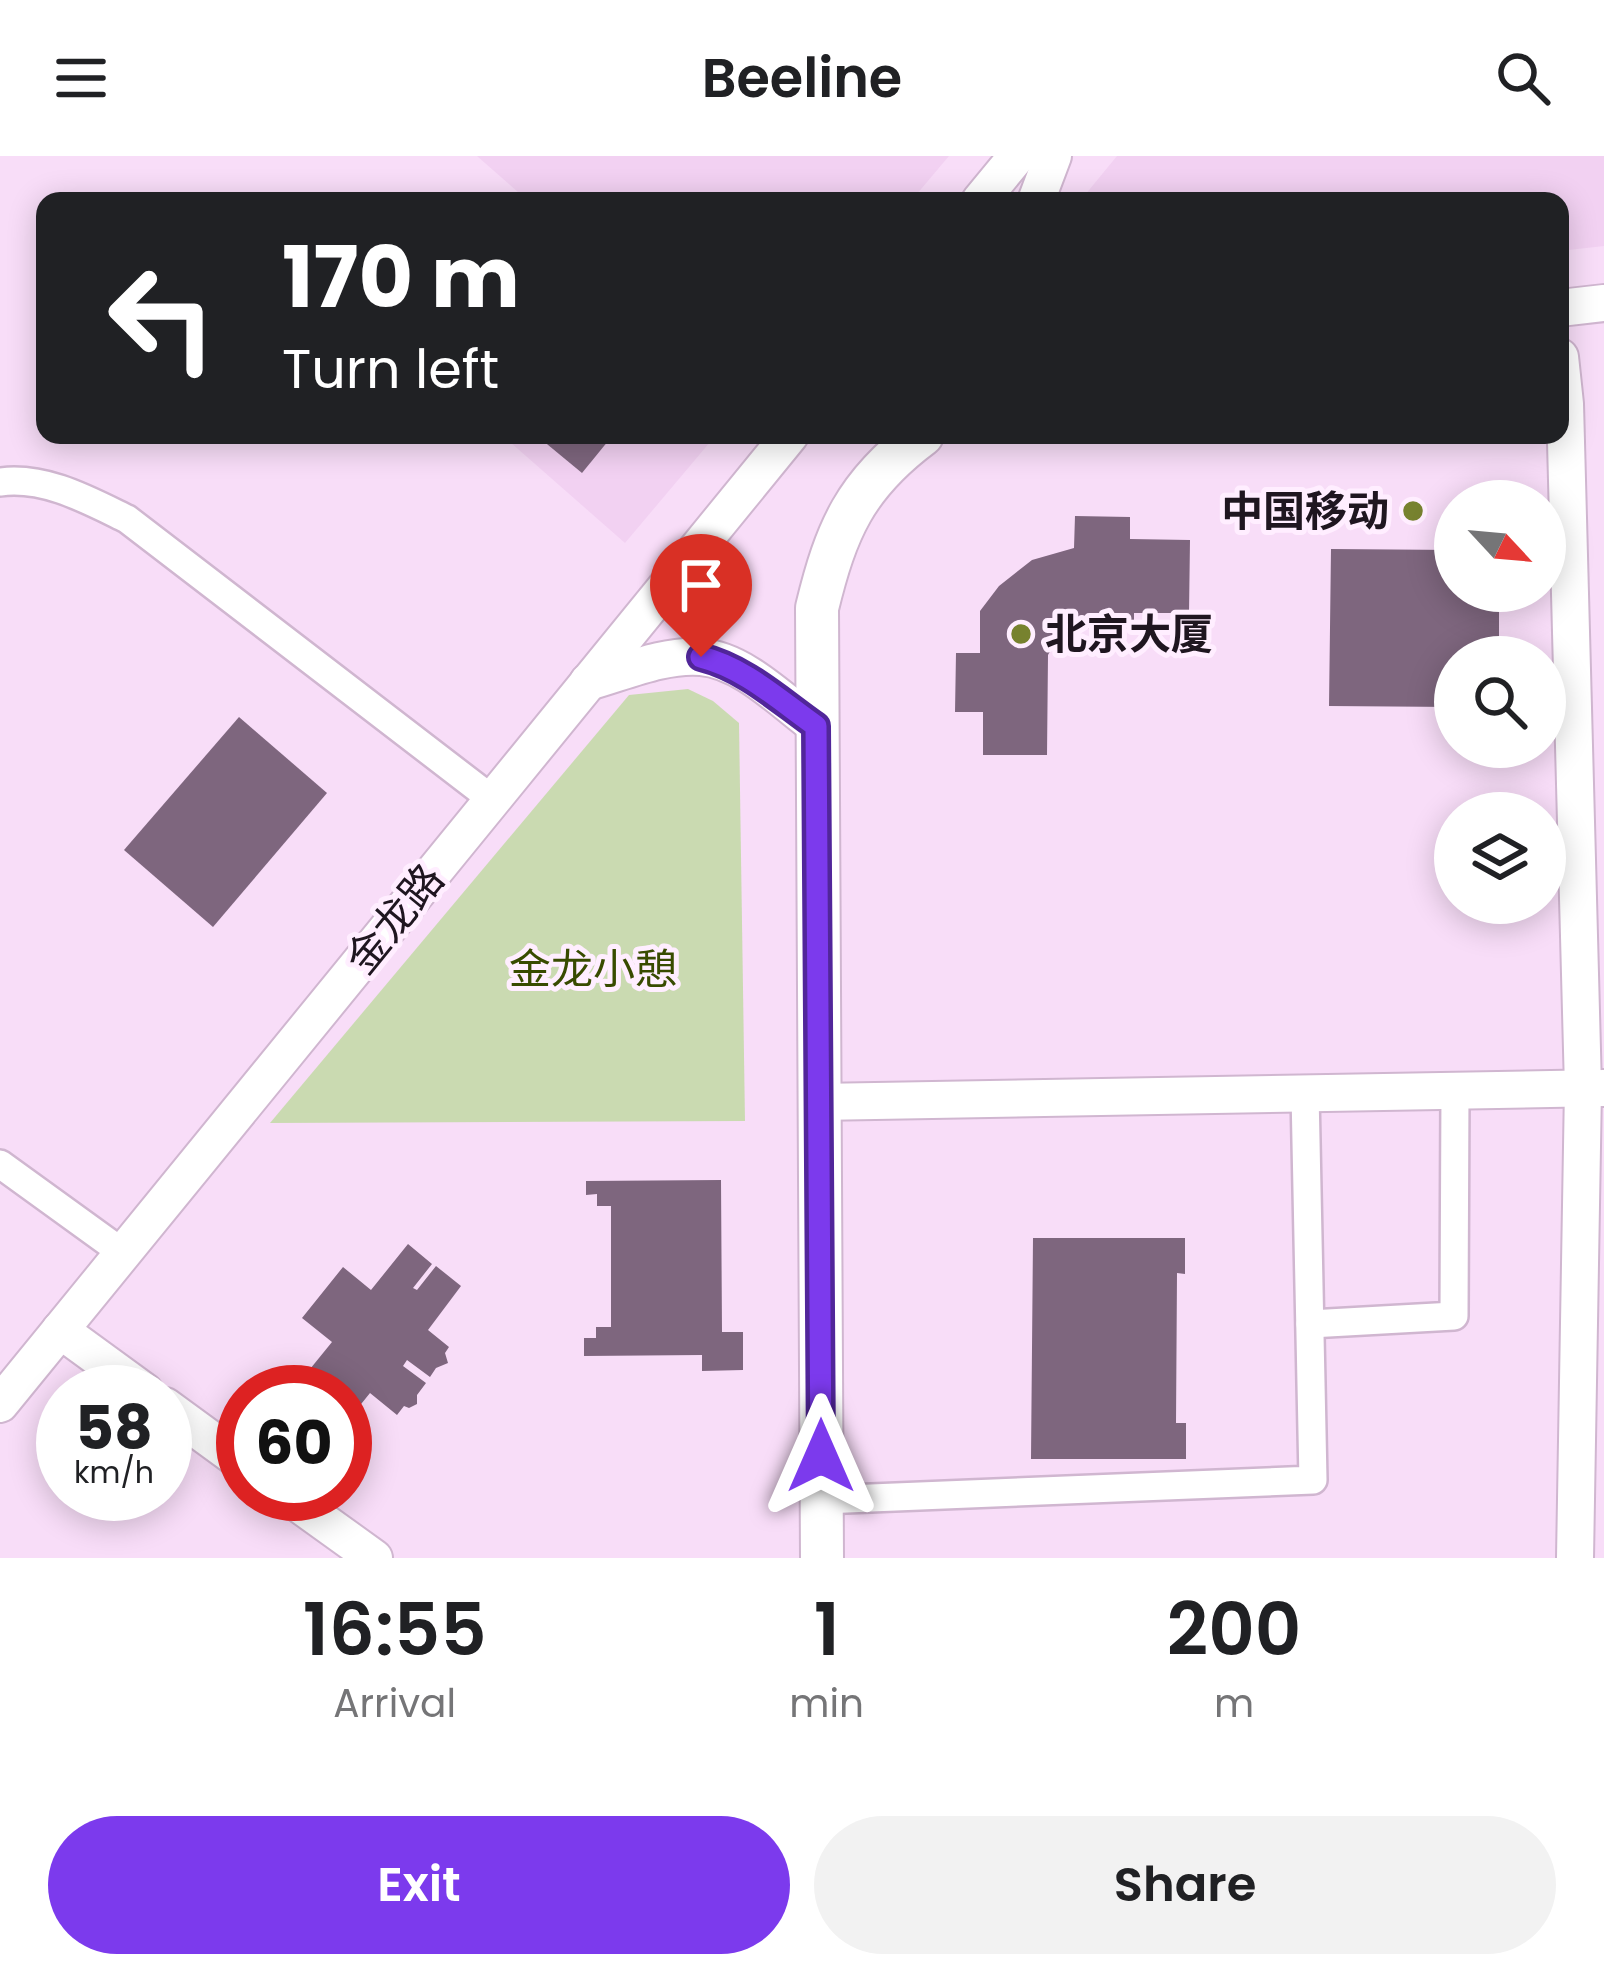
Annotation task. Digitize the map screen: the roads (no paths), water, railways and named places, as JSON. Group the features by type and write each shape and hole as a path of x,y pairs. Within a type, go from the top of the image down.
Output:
{"main road":[{"path":"822,1558 817,608 832,545 864,488 912,444"}],"street":[{"path":"987,192 1017,156"},
{"path":"1039,192 1052,156"},
{"path":"1569,307 1604,303"},
{"name":"金龙路","path":"0,1403 783,444"},
{"path":"1567,444 1594,1088 1575,1558"},
{"path":"0,482 15,480 75,493 127,520 493,800"},
{"path":"589,682 668,660 701,657 744,674 816,726"},
{"path":"818,1102 1594,1088"},
{"path":"1310,1324 1454,1316 1455,1091"},
{"path":"821,1500 1312,1480 1305,1093"},
{"path":"0,1164 123,1253"},
{"path":"60,1330 108,1365"},
{"path":"323,1521 374,1558"}],"place":[{"name":"中国移动","path":"1413,511"},
{"name":"北京大厦","path":"1021,634"}],"park label":[{"name":"金龙小憩","path":"593,969"}]}
